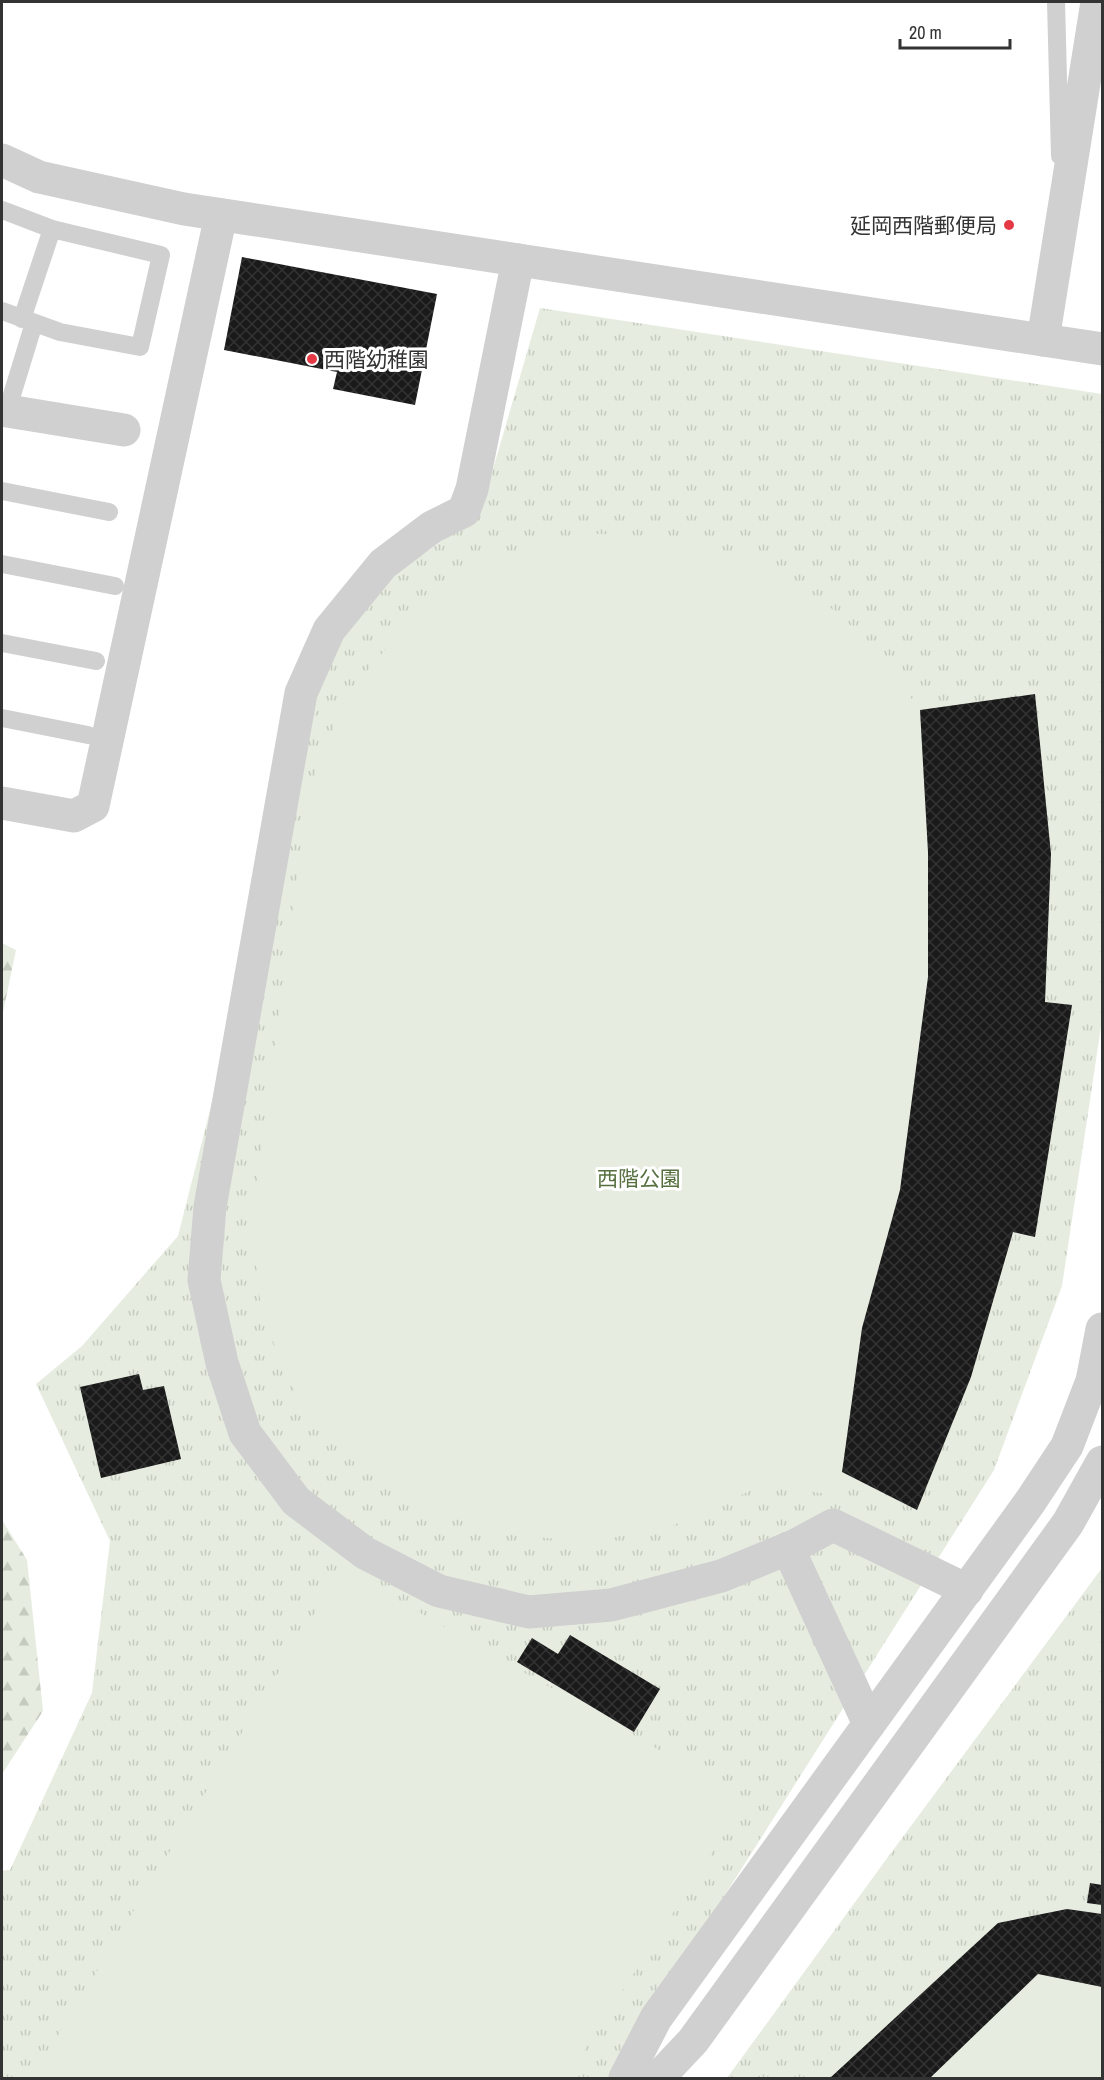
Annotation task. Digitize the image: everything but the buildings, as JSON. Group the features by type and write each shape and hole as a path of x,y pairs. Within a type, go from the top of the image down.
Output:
{"street":[{"path":"1043,340 1097,2"},
{"path":"2,160 39,177 184,209 1102,349"},
{"path":"2,803 74,816 93,806 221,215"},
{"path":"518,260 472,489 464,511 432,527 383,564 329,630 301,693 210,1207 204,1280 222,1363 245,1433 296,1501 365,1553 439,1591 529,1612 611,1605 721,1576 788,1548 834,1525 967,1590"},
{"path":"4,410 124,430"},
{"path":"625,2079 656,2018 967,1590 1067,1446 1092,1381 1102,1329"},
{"path":"658,2079 693,2041 1068,1523 1101,1468"},
{"path":"788,1548 869,1724"}],"lane":[{"path":"1056,2 1062,220"},
{"path":"2,210 52,229 161,255 140,347 60,332 2,311"},
{"path":"4,410 52,229"},
{"path":"2,491 109,512"},
{"path":"2,564 115,586"},
{"path":"2,643 96,661"},
{"path":"2,718 88,735"}],"green space":[{"name":"西階公園","path":"540,308 1102,394 1102,1020 1062,1286 994,1470 609,2078 2,2078 2,1871 10,1870 92,1693 110,1541 36,1384 82,1346 178,1236 316,693 339,636 398,571 431,549 481,510"},
{"path":"579,533 670,537 755,560 822,600 869,642 920,710 926,780 930,919 927,1005 913,1128 890,1235 862,1328 839,1496 765,1484 674,1525 592,1542 503,1534 406,1503 346,1455 284,1377 259,1295 252,1222 307,799 348,693 432,596 497,556"},
{"path":"2,943 16,950 2,1017"},
{"path":"2,1520 27,1560 43,1711 2,1774"},
{"path":"342,1568 746,1800 566,2078 32,2078"},
{"path":"1102,1568 1102,2078 727,2078 885,1861"},
{"path":"1038,1974 1102,1987 1102,2078 930,2078"}],"place":[{"name":"延岡西階郵便局","path":"1009,225"},
{"name":"西階幼稚園","path":"312,359"}]}
